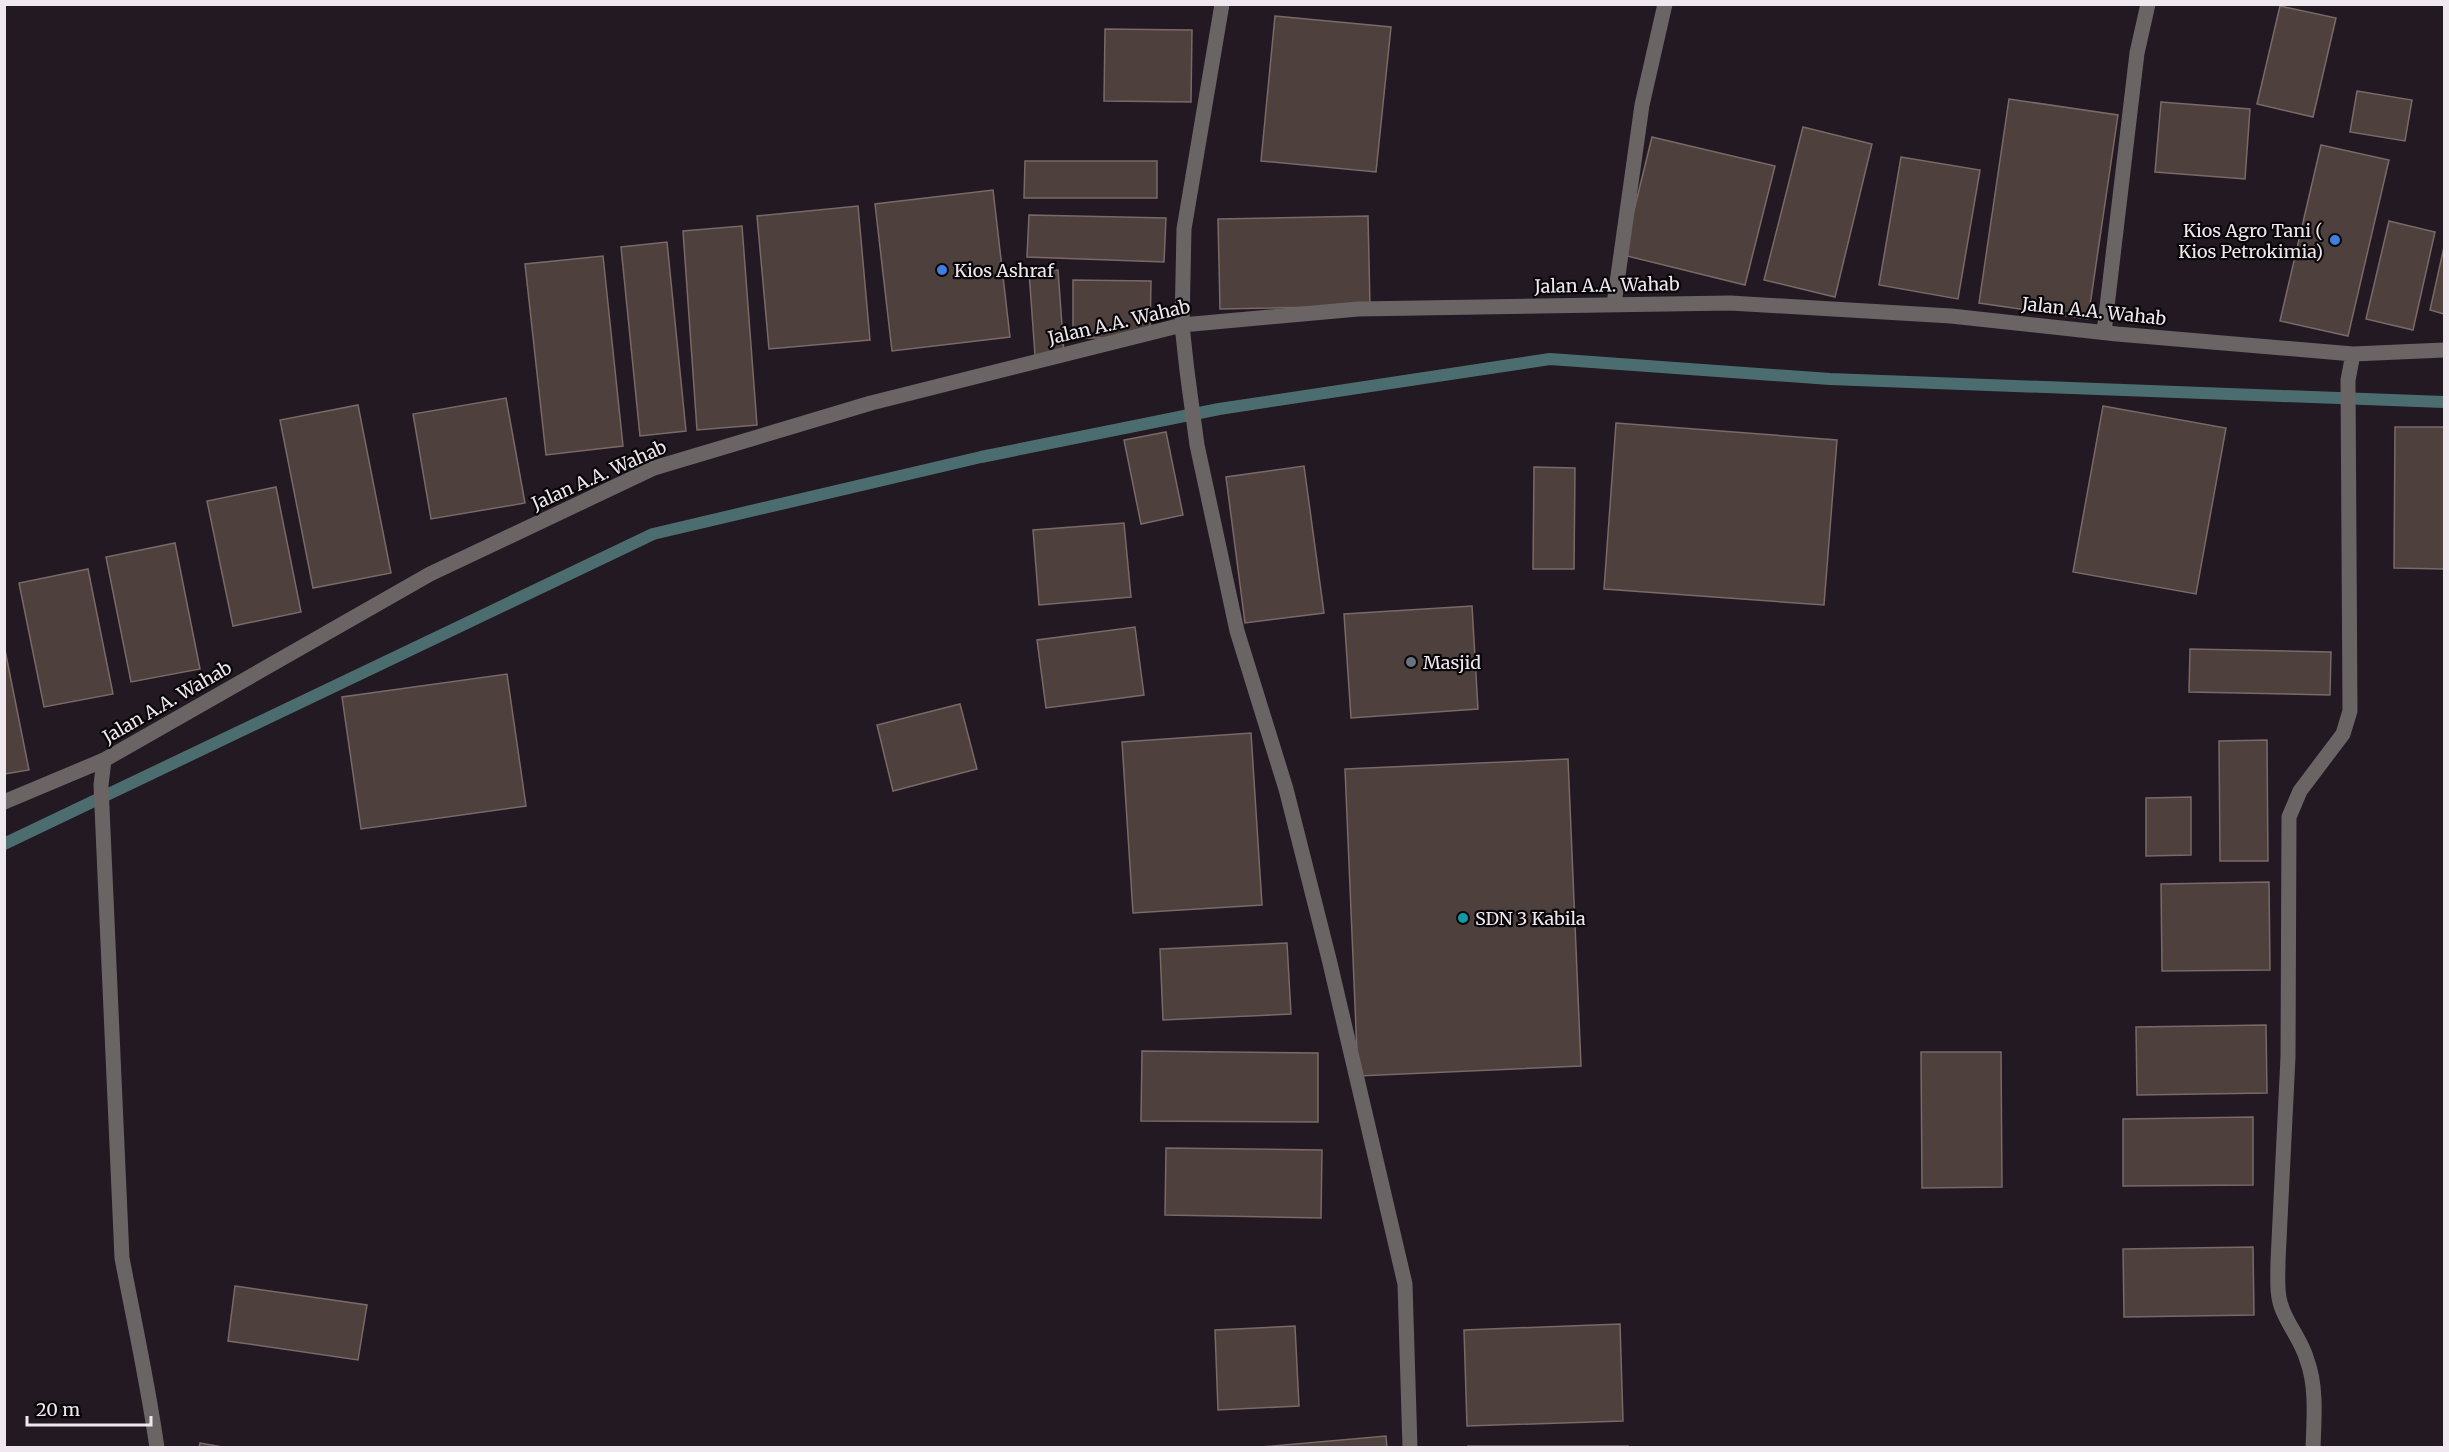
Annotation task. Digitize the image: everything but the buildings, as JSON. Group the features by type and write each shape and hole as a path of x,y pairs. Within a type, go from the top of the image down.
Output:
{"street":[{"path":"1222,4 1184,229 1182,325 1187,371 1197,445 1237,631 1286,789 1405,1284 1410,1448"},
{"path":"1614,304 1642,105 1665,4"},
{"path":"2104,333 2137,53 2148,4"},
{"name":"Jalan A.A. Wahab","path":"4,802 104,760 430,574 654,468 871,403 1182,325 1358,309 1741,304 1951,316 2104,333 2353,354 2445,350"},
{"path":"2313,1448 2314,1402 2308,1362 2296,1332 2283,1312 2278,1291 2288,1057 2287,855 2289,817 2300,791 2343,734 2350,711 2348,380 2353,354"},
{"path":"104,760 101,785 122,1258 147,1380 157,1448"}],"waterway":[{"path":"4,844 653,534 981,457 1219,409 1550,359 1830,379 2444,402"}],"place":[{"name":"Kios Agro Tani ( Kios Petrokimia)","path":"2335,240"},
{"name":"Kios Ashraf","path":"942,270"},
{"name":"Masjid","path":"1411,662"},
{"name":"SDN 3 Kabila","path":"1463,918"}]}
